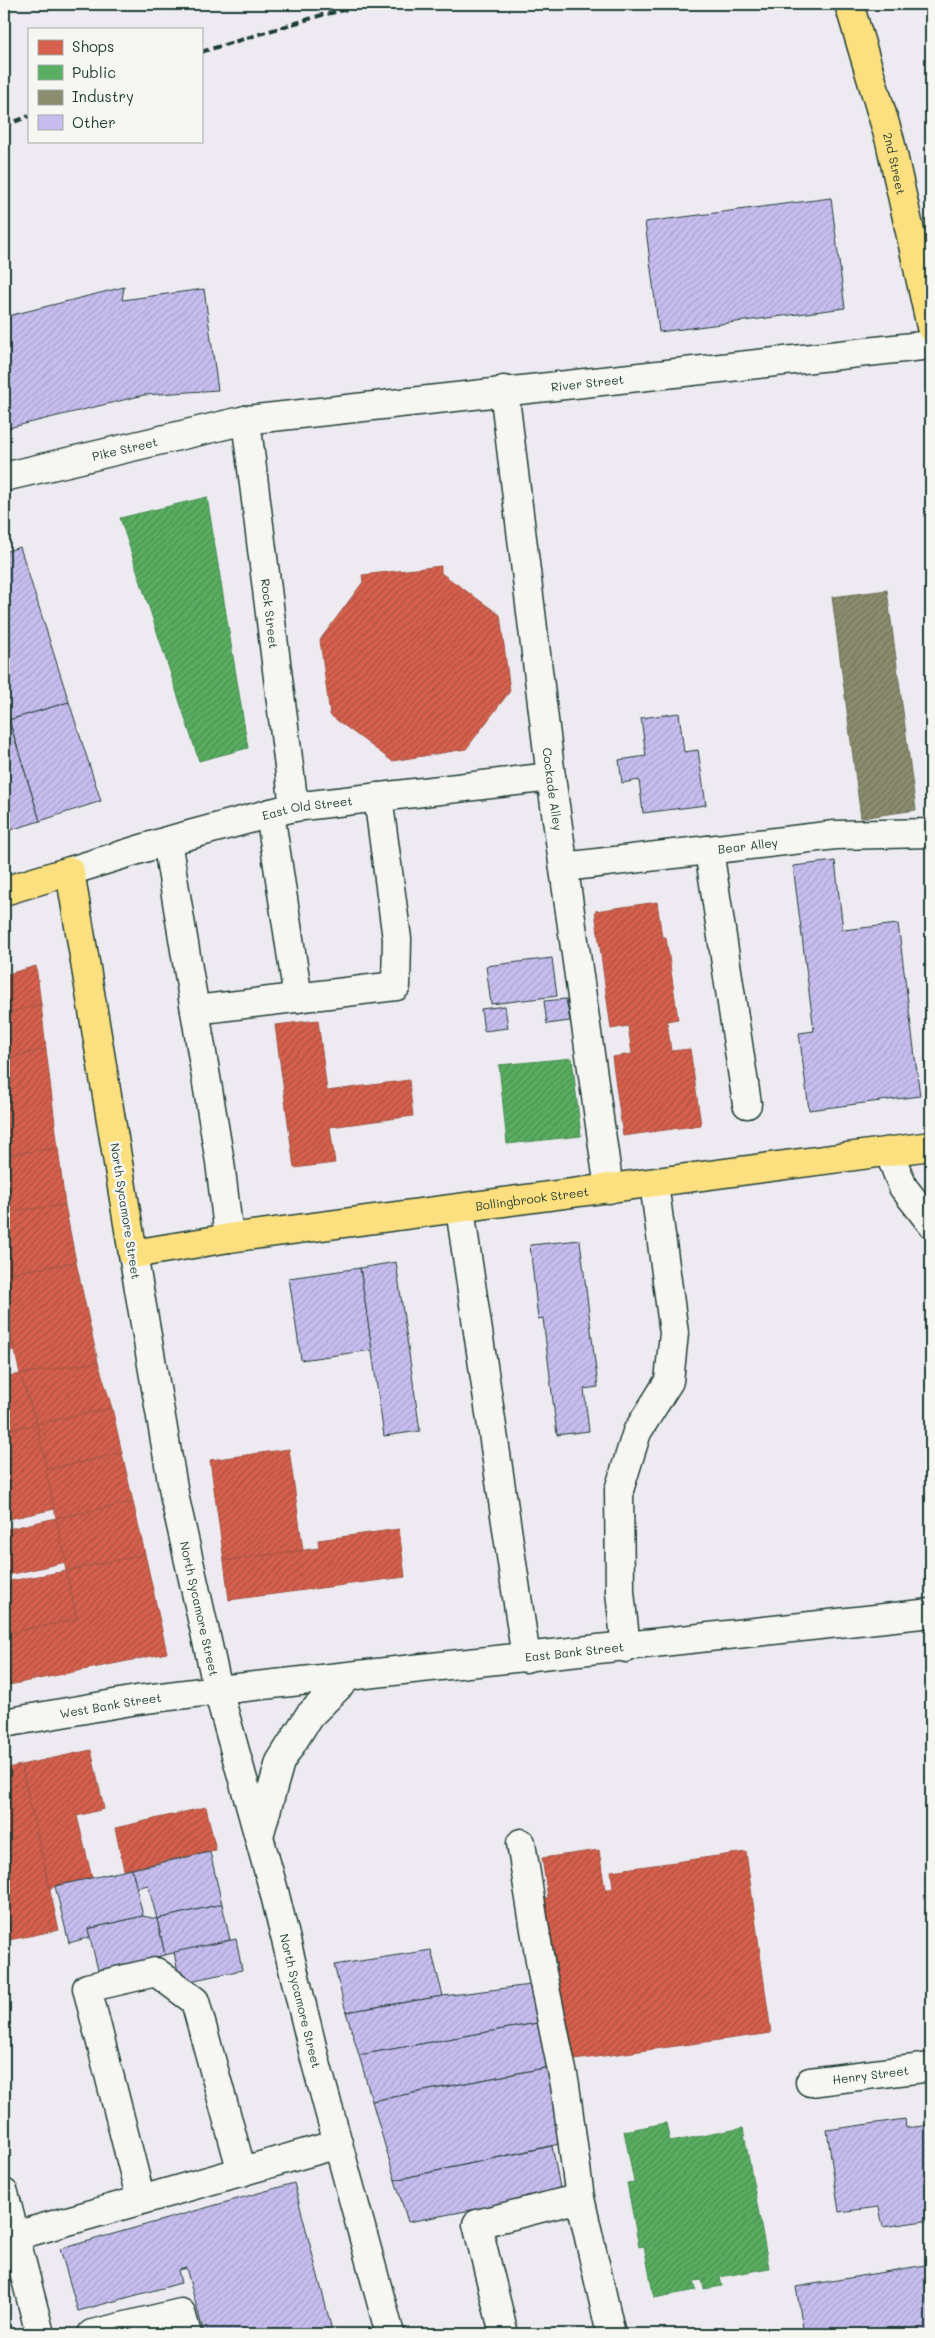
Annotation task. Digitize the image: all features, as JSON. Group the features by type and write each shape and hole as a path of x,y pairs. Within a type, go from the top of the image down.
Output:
{"main road":[{"name":"2nd Street","path":"849,4 890,140 931,327"},
{"path":"4,891 70,871"},
{"name":"North Sycamore Street","path":"70,871 133,1254"},
{"name":"Bollingbrook Street","path":"133,1254 229,1238 931,1146"}],"street":[{"name":"River Street","path":"246,420 504,390 931,345"},
{"name":"Cockade Alley","path":"504,390 551,777 609,1189"},
{"name":"Pike Street","path":"4,477 246,420"},
{"name":"Rock Street","path":"246,420 298,998"},
{"name":"East Old Street","path":"70,871 167,841 282,810 551,777"},
{"path":"195,1010 396,986 397,939 378,797"},
{"name":"Bear Alley","path":"564,867 835,836 931,833"},
{"path":"167,841 220,1162 229,1238"},
{"path":"709,850 748,1104"},
{"path":"889,1152 903,1187 931,1223"},
{"path":"626,1648 620,1592 619,1490 637,1432 669,1381 674,1333 654,1183"},
{"path":"460,1209 526,1658"},
{"name":"North Sycamore Street","path":"133,1254 175,1499 218,1690 259,1836 338,2144 390,2334"},
{"name":"East Bank Street","path":"218,1690 626,1648 931,1613"},
{"path":"259,1836 280,1762 310,1716 348,1677"},
{"name":"West Bank Street","path":"4,1723 136,1700 218,1690"},
{"path":"521,1843 542,1973 565,2085 580,2198 611,2334"},
{"path":"141,2200 88,1988 156,1972 196,2001 242,2172"},
{"name":"Henry Street","path":"810,2082 931,2066"},
{"path":"15,2236 338,2144"},
{"path":"4,2194 40,2334"},
{"path":"504,2334 476,2224 580,2198"},
{"path":"92,2334 181,2313 187,2334"}],"building: Shops":[{"path":"441,566 441,573 500,615 510,691 466,749 392,761 330,715 320,640 363,582 362,575"},
{"path":"657,902 662,937 666,937 678,1019 667,1021 671,1051 690,1049 701,1125 623,1136 612,1057 632,1054 628,1026 611,1029 595,911"},
{"path":"36,966 41,1004 4,1014 4,975"},
{"path":"41,1004 46,1049 8,1058 12,1079 4,1080 4,1014"},
{"path":"318,1020 327,1091 409,1080 413,1116 330,1127 335,1163 294,1168 275,1025"},
{"path":"46,1049 58,1148 4,1155 4,1080 12,1079 8,1058"},
{"path":"58,1148 65,1205 4,1212 4,1155"},
{"path":"65,1205 76,1262 4,1274 4,1212"},
{"path":"76,1262 98,1362 20,1374 4,1306 4,1274"},
{"path":"4,1306 14,1350 4,1352"},
{"path":"98,1362 112,1408 37,1424 20,1374"},
{"path":"20,1374 37,1424 4,1431 4,1377"},
{"path":"112,1408 122,1453 46,1470 37,1424"},
{"path":"37,1424 55,1509 4,1520 4,1431"},
{"path":"289,1449 303,1550 224,1561 210,1460"},
{"path":"122,1453 133,1502 56,1518 46,1470"},
{"path":"133,1502 145,1554 66,1571 56,1518"},
{"path":"56,1518 66,1562 4,1576 4,1530"},
{"path":"399,1529 405,1577 229,1600 224,1561 319,1548 318,1540"},
{"path":"145,1554 167,1653 4,1686 4,1634 77,1619 66,1571"},
{"path":"66,1571 77,1619 4,1634 4,1582"},
{"path":"91,1750 104,1809 77,1816 92,1878 55,1886 50,1890 21,1765"},
{"path":"21,1765 59,1930 9,1940 4,1920 4,1769"},
{"path":"206,1807 216,1850 124,1870 115,1828"},
{"path":"599,1850 605,1890 613,1888 611,1871 746,1852 771,2033 567,2061 544,1898 548,1898 542,1858"},
{"path":"4,1920 9,1940 4,1942"}],"building: Public":[{"path":"207,497 248,748 199,761 120,518"},
{"path":"572,1058 581,1136 507,1144 499,1065"},
{"path":"666,2123 670,2142 743,2128 769,2268 720,2277 722,2286 704,2289 702,2280 694,2281 696,2290 654,2298 644,2246 639,2247 627,2183 634,2182 624,2131"}],"building: Industry":[{"path":"887,590 916,810 861,818 832,597"}],"building: Other":[{"path":"831,198 845,308 659,332 645,222"},
{"path":"124,287 122,300 204,289 218,390 144,395 4,429 4,317"},
{"path":"20,547 69,702 9,720 4,704 4,552"},
{"path":"69,702 101,801 40,821 9,720"},
{"path":"4,704 40,821 4,832"},
{"path":"679,713 684,752 698,750 706,805 643,813 639,780 622,783 619,760 646,756 641,718"},
{"path":"835,861 843,930 898,924 920,1096 809,1110 799,1033 814,1031 793,866"},
{"path":"552,958 557,996 491,1004 486,966"},
{"path":"566,999 570,1021 547,1024 544,1001"},
{"path":"505,1006 508,1028 484,1031 481,1009"},
{"path":"580,1240 598,1387 584,1389 589,1431 557,1435 543,1318 538,1319 530,1245"},
{"path":"396,1262 420,1431 384,1436 360,1268"},
{"path":"360,1268 372,1350 301,1360 289,1278"},
{"path":"210,1852 222,1904 157,1919 148,1885 136,1888 132,1869"},
{"path":"132,1869 143,1916 88,1929 90,1937 69,1943 55,1886"},
{"path":"222,1904 230,1940 165,1955 157,1919"},
{"path":"143,1916 157,1919 165,1955 98,1970 88,1929"},
{"path":"236,1939 242,1970 180,1983 174,1952"},
{"path":"431,1950 443,1996 346,2012 334,1965"},
{"path":"538,1984 543,2022 359,2055 346,2012 443,1996"},
{"path":"543,2022 550,2067 372,2101 359,2055"},
{"path":"550,2067 559,2144 395,2180 372,2101"},
{"path":"905,2119 906,2128 931,2125 931,2220 883,2227 879,2207 839,2212 827,2130"},
{"path":"552,2146 561,2193 408,2222 395,2180"},
{"path":"294,2183 333,2334 204,2334 186,2268 178,2270 181,2283 78,2311 60,2249"},
{"path":"931,2264 931,2334 804,2334 796,2287"}],"railway":[{"path":"202,52 322,15 370,4"},
{"path":"4,126 28,116"}]}
